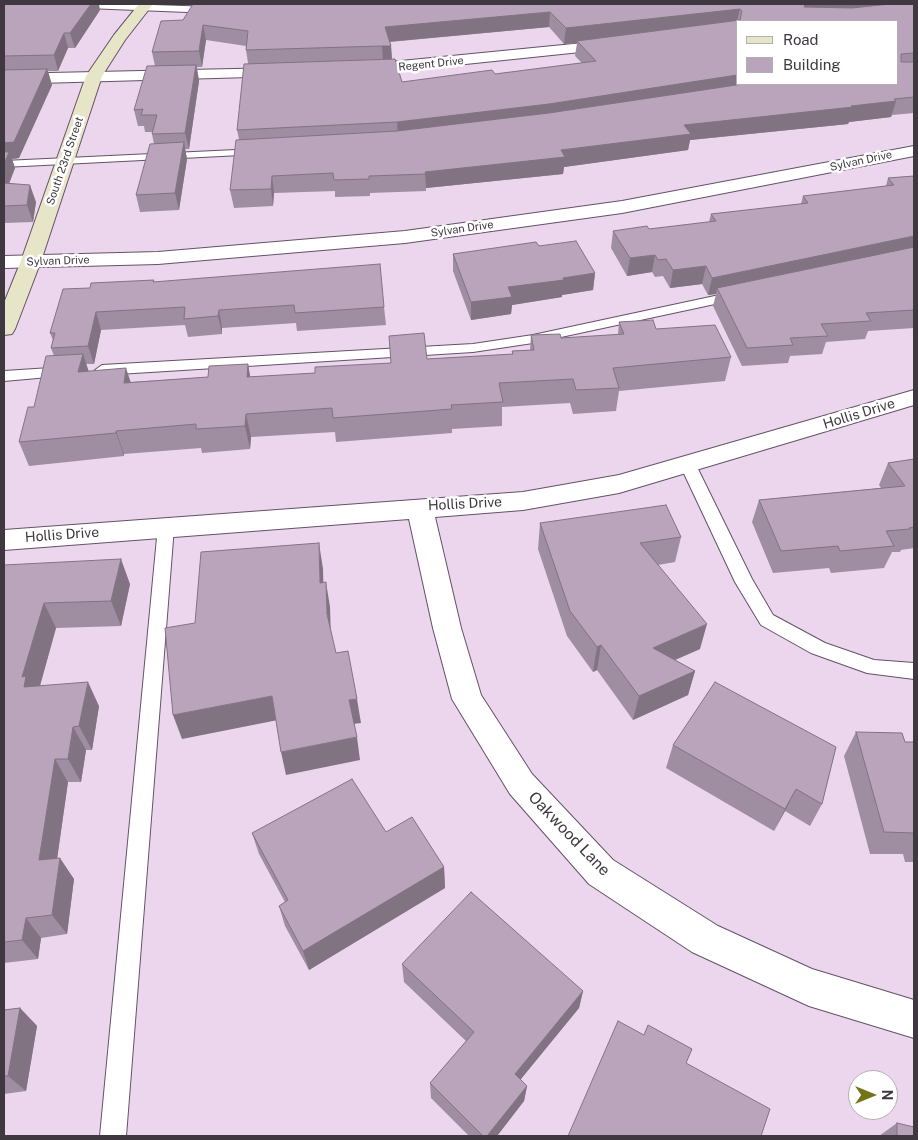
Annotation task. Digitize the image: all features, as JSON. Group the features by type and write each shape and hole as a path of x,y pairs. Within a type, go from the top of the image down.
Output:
{"street":[{"name":"South 23rd Street","path":"4,329 31,261 94,76 119,38 145,6"},
{"name":"Regent Drive","path":"344,71 402,67 633,42"},
{"path":"4,79 296,73"},
{"name":"Sylvan Drive","path":"4,262 158,258 405,237 622,207 914,151"},
{"name":"Hollis Drive","path":"4,540 523,500 619,484 914,398"},
{"name":"Oakwood Lane","path":"420,507 447,628 467,698 522,784 601,872 705,939 810,986 914,1018"}],"lane":[{"path":"61,4 223,10"},
{"path":"4,164 268,152"},
{"path":"4,376 473,348 542,337 751,292"},
{"path":"688,465 744,582 767,620 818,648 874,668 914,671"},
{"path":"113,1136 166,527"}],"building":[{"path":"4,4 91,4 70,33 64,33 54,55 4,56"},
{"path":"193,4 805,4 804,7 852,8 890,4 914,4 914,53 901,54 901,62 914,62 914,97 851,106 853,107 684,125 691,134 561,150 565,157 425,172 426,174 369,176 369,179 334,180 333,173 272,176 271,189 230,190 236,140 397,131 549,113 736,85 898,85 898,20 740,20 742,11 740,9 566,28 550,12 385,27 391,46 246,50 248,31 203,25 199,51 152,52 161,21 183,20"},
{"path":"736,21 736,75 549,104 397,122 237,130 244,64 395,59 402,82 492,70 495,74 596,61 577,41"},
{"path":"196,65 185,133 152,134 157,115 141,115 143,109 134,110 147,66"},
{"path":"47,69 14,142 4,143 4,70"},
{"path":"184,142 175,193 136,195 150,144"},
{"path":"4,152 9,152 4,164"},
{"path":"914,176 914,236 712,278 706,266 673,270 666,259 658,260 655,255 630,258 613,231 647,226 649,229 716,221 711,214 808,203 803,196 894,185 888,178"},
{"path":"4,183 30,185 27,205 4,206"},
{"path":"576,241 595,273 563,278 564,280 508,287 512,297 471,302 453,254 536,242 539,246"},
{"path":"914,247 914,310 866,313 871,321 821,324 828,336 790,338 793,345 747,348 717,288"},
{"path":"380,264 384,307 295,313 294,305 219,310 218,316 184,319 185,307 96,312 88,346 51,348 55,333 50,333 63,289 90,288 91,283 154,280 153,282"},
{"path":"653,320 656,329 715,325 731,357 613,368 619,388 576,390 573,379 499,383 503,402 451,405 452,409 333,418 332,408 246,414 245,426 196,429 196,424 19,442 28,407 34,407 46,356 83,354 78,372 126,368 124,383 208,377 209,366 248,364 247,377 315,373 315,367 391,363 389,336 424,333 427,359 513,354 512,351 534,350 531,335 560,334 561,338 624,334 619,322"},
{"path":"914,459 914,527 886,531 894,546 840,551 838,546 781,551 759,500 905,486 888,463"},
{"path":"666,505 681,537 640,543 707,624 653,648 695,671 639,696 601,645 597,647 570,611 540,523"},
{"path":"319,543 320,583 326,582 327,614 336,653 348,651 357,699 349,700 357,737 281,752 272,696 173,715 165,628 195,623 201,552"},
{"path":"121,559 111,601 44,603 22,677 26,676 24,687 88,682 79,726 73,727 68,759 55,759 39,860 60,858 52,915 26,918 22,940 4,942 4,565"},
{"path":"715,682 836,747 822,804 796,789 785,809 673,745"},
{"path":"856,732 902,733 905,742 914,742 914,833 884,832"},
{"path":"352,779 386,832 412,817 444,867 303,951 279,906 288,900 252,833"},
{"path":"471,892 583,991 515,1074 527,1086 487,1136 483,1136 430,1083 474,1032 402,964"},
{"path":"20,1008 8,1076 4,1076 4,1010"},
{"path":"618,1021 644,1035 648,1025 692,1049 686,1063 770,1109 761,1136 568,1136"},
{"path":"897,1123 914,1127 914,1136 897,1136"}]}
